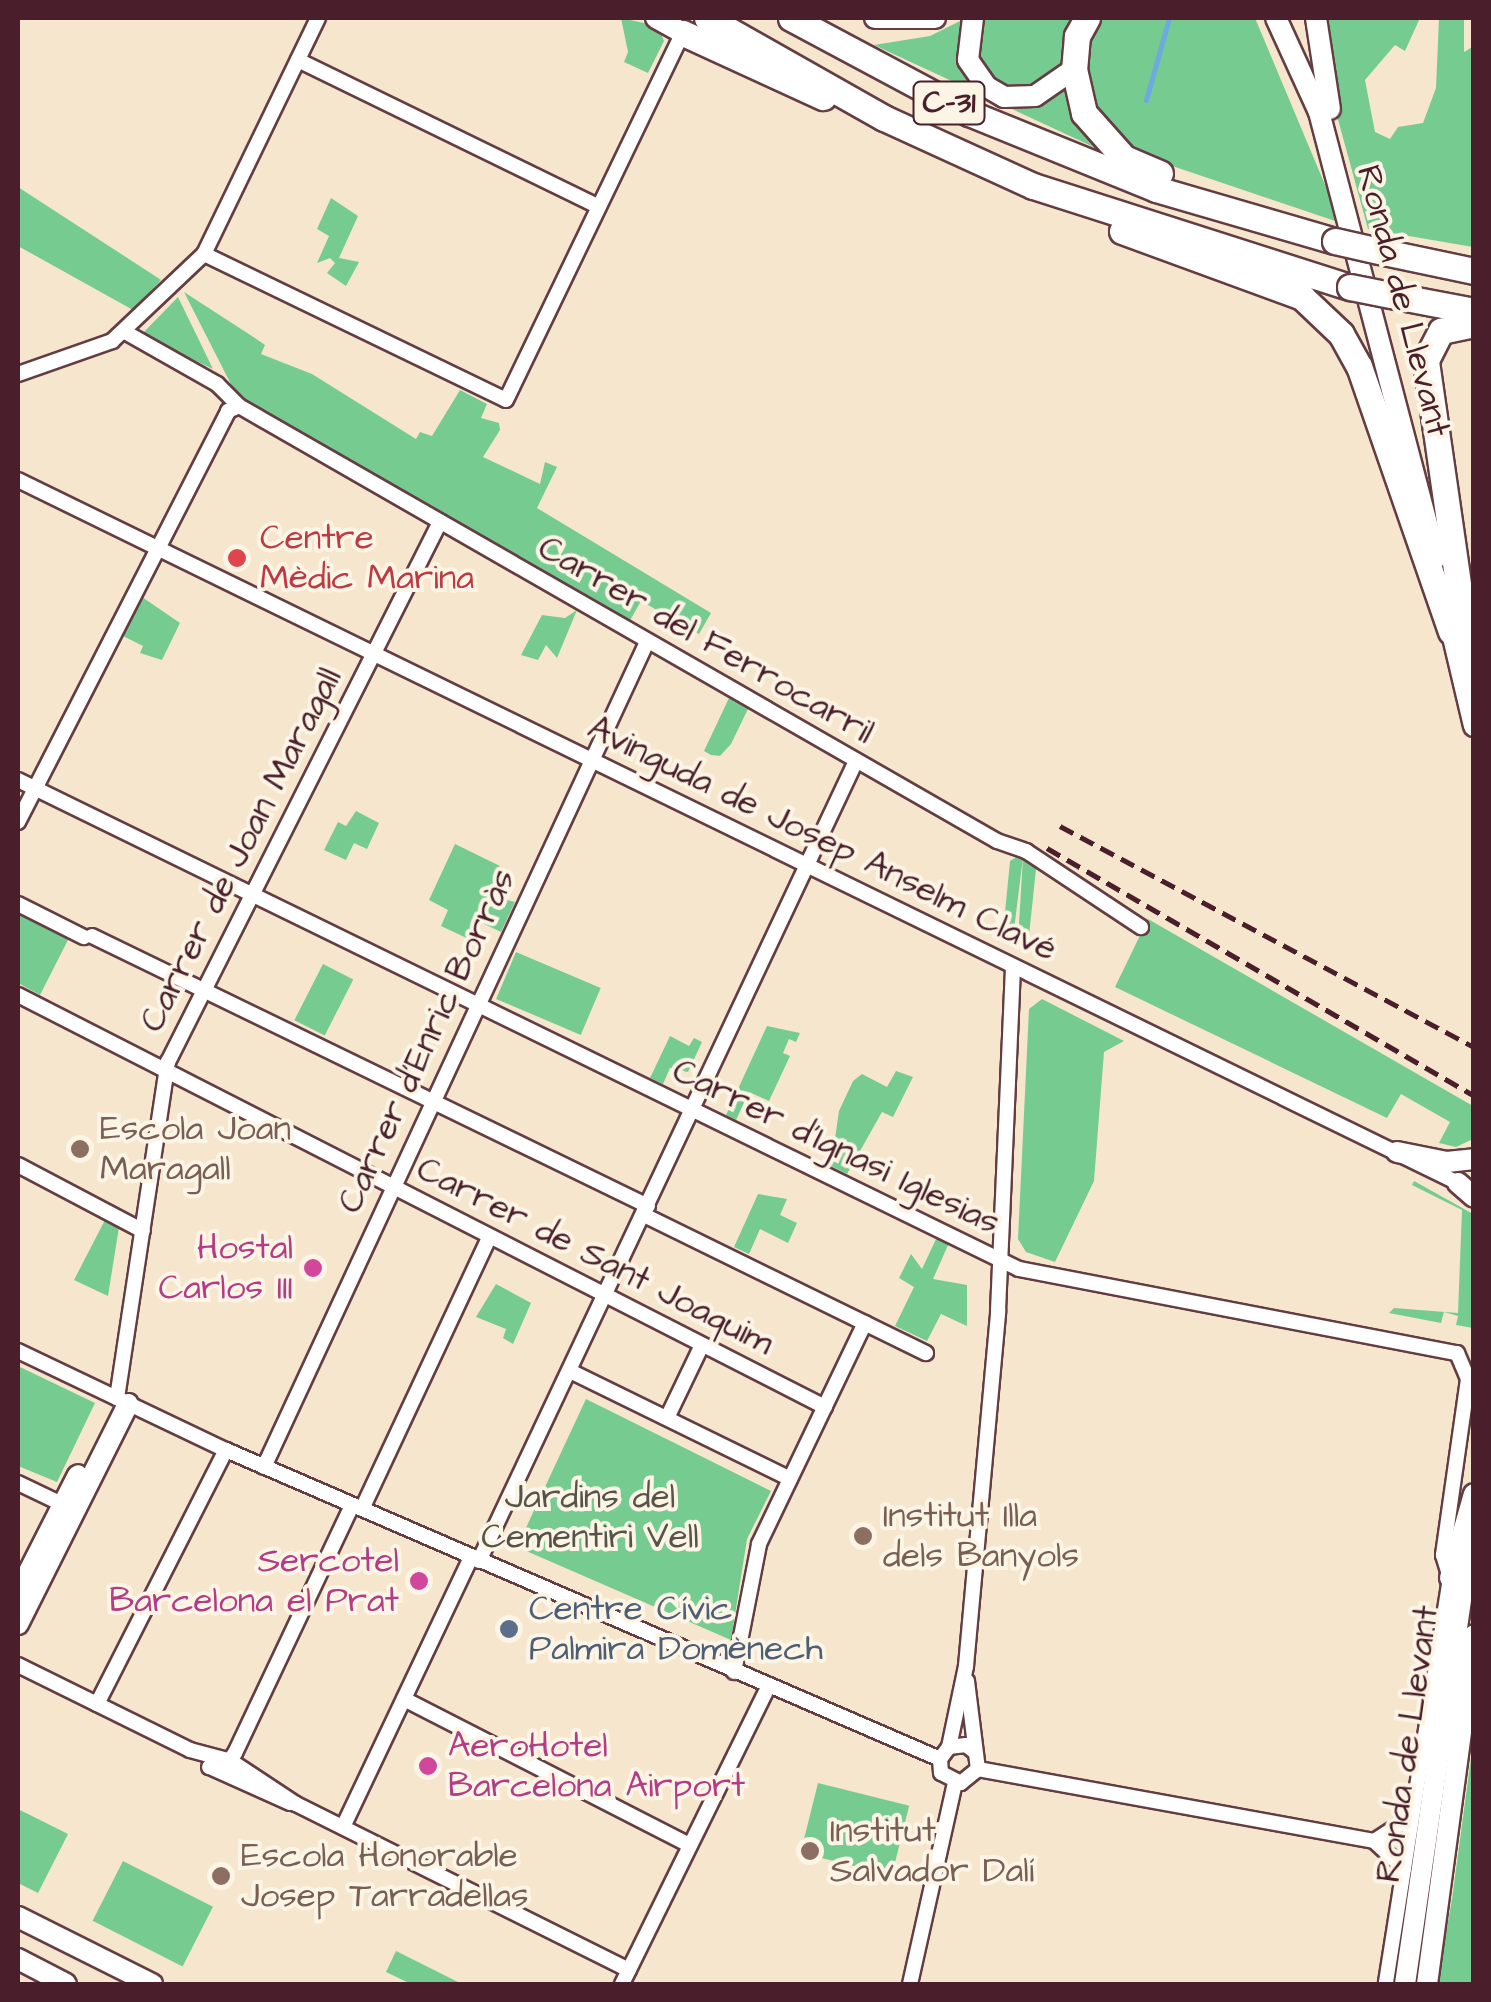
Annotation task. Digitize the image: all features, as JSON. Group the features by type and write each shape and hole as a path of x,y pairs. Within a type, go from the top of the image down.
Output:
{"highway":[{"name":"C-31","path":"707,18 884,118 1033,186 1350,287 1472,317"},
{"name":"C-31","path":"791,18 968,113 1156,189 1334,241 1474,271"},
{"path":"1087,18 1077,36 1074,69 1084,113 1116,150 1244,216"},
{"path":"683,33 786,84 884,118"},
{"path":"1033,186 1100,224 1302,296 1318,309 1358,366 1457,624"},
{"path":"1457,624 1426,360 1441,330 1472,317"}],"main road":[{"path":"656,18 683,33"},
{"path":"875,18 935,18"},
{"path":"973,18 968,60 986,87 1004,96 1034,96 1074,69"},
{"name":"Ronda de Llevant","path":"1276,18 1318,112 1457,624 1474,660"},
{"name":"Ronda de Llevant","path":"1316,18 1318,64 1457,624 1474,726"},
{"path":"1397,1152 1457,1163 1474,1159"},
{"path":"18,1624 68,1509 123,1401"},
{"path":"1450,1578 1474,1494"},
{"path":"18,1593 68,1509"},
{"name":"Ronda de Llevant","path":"1405,1984 1474,1514"},
{"name":"Ronda de Llevant","path":"1427,1984 1474,1635"},
{"path":"18,1917 152,1984"},
{"path":"19,1963 66,1984"}],"street":[{"path":"18,374 101,348 128,330 204,254 318,18"},
{"path":"204,254 506,400 683,33"},
{"path":"298,60 598,206"},
{"name":"Carrer del Ferrocarril","path":"128,330 217,384 236,406 856,762 1026,852 1141,927"},
{"path":"18,822 236,406"},
{"name":"Avinguda de Josep Anselm Clavé","path":"18,480 1468,1189"},
{"name":"Carrer de Joan Maragall","path":"123,1401 165,1072 440,522"},
{"name":"Carrer d'Enric Borràs","path":"264,1467 647,642"},
{"path":"343,1827 570,1372 856,762"},
{"name":"Carrer d'Ignasi Iglesias","path":"18,780 1001,1261 1039,1275 1450,1348 1468,1373 1443,1555 1450,1578"},
{"path":"18,904 432,1101 926,1352"},
{"path":"966,1666 978,1769 971,1779 955,1783 941,1773 966,1666 1001,1261 1014,967"},
{"name":"Carrer de Sant Joaquim","path":"18,996 824,1407"},
{"path":"18,1166 142,1231"},
{"path":"209,1767 230,1761 489,1238"},
{"path":"734,1672 759,1544 865,1323"},
{"path":"667,1418 702,1345"},
{"path":"18,1350 226,1450 768,1687 944,1753 966,1745 975,1752"},
{"path":"570,1372 790,1479"},
{"path":"97,1704 226,1450"},
{"path":"18,1483 68,1509"},
{"name":"Ronda de Llevant","path":"1386,1984 1450,1578"},
{"path":"18,1665 190,1750 230,1761 296,1804"},
{"path":"190,1750 209,1767 343,1827 626,1977 768,1687"},
{"path":"404,1699 689,1845"},
{"path":"978,1769 1374,1841 1404,1869"},
{"path":"910,1984 955,1783"},
{"path":"1374,1841 1412,1816"}],"green space":[{"path":"621,18 658,26 664,41 648,73 624,62 628,52"},
{"path":"966,18 961,52 971,82 985,95 1065,83 1126,162 874,45 930,36"},
{"path":"981,18 1080,18 1059,73 1015,95 976,68"},
{"path":"1097,18 1255,18 1341,223 1131,152 1096,119 1080,63"},
{"path":"1326,18 1420,18 1405,51 1395,45 1365,80 1375,132 1390,139 1398,127 1423,123 1436,88 1439,18 1464,18 1464,52 1474,46 1473,247 1368,229 1325,72"},
{"path":"18,187 161,280 133,310 18,246"},
{"path":"331,198 358,216 339,258 359,262 346,286 327,273 335,263 330,258 317,263 329,236 317,229"},
{"path":"184,292 265,345 261,354 312,374 416,439 420,432 432,436 460,390 487,404 481,418 499,423 500,430 483,457 540,484 545,462 557,467 537,508 711,613 699,634 641,601 628,624 240,402"},
{"path":"178,297 213,369 141,335"},
{"path":"142,597 180,623 162,660 140,653 143,646 123,636"},
{"path":"577,610 557,658 546,645 538,660 521,655 542,615 565,618"},
{"path":"729,698 748,709 731,744 720,756 711,755 704,751"},
{"path":"356,811 379,823 367,849 354,843 346,860 324,850 338,822 346,826"},
{"path":"455,844 500,866 494,892 486,895 515,902 501,932 482,923 473,941 441,926 448,910 429,900"},
{"path":"1021,854 1036,869 1028,945 1018,940 1023,857 1013,938 1003,933 1010,861"},
{"path":"27,912 70,936 40,995 18,983 18,913"},
{"path":"1148,919 1473,1106 1473,1139 1456,1147 1439,1143 1450,1122 1401,1094 1387,1118 1115,987"},
{"path":"516,952 601,988 581,1035 496,999"},
{"path":"323,964 353,979 325,1036 294,1020"},
{"path":"1042,999 1124,1041 1104,1052 1094,1181 1055,1262 1026,1252 1018,1239 1029,1009"},
{"path":"767,1026 800,1033 796,1042 789,1039 783,1053 790,1056 769,1101 749,1092 736,1120 726,1115"},
{"path":"670,1036 689,1046 694,1038 702,1042 688,1072 670,1068 663,1084 650,1078"},
{"path":"896,1071 913,1077 893,1117 882,1112 847,1174 831,1166 839,1111 853,1081 862,1074 887,1087"},
{"path":"1414,1181 1473,1214 1473,1328 1456,1325 1458,1316 1444,1312 1441,1323 1389,1313 1394,1308 1458,1313 1462,1210 1412,1185"},
{"path":"758,1194 787,1199 780,1215 797,1223 788,1243 760,1229 749,1254 734,1247"},
{"path":"105,1220 119,1227 108,1296 74,1280"},
{"path":"937,1237 949,1243 933,1279 967,1285 967,1326 941,1314 927,1341 895,1326 914,1287 899,1278 911,1254 922,1269"},
{"path":"496,1284 531,1303 513,1344 503,1338 506,1329 476,1317"},
{"path":"18,1366 95,1403 57,1482 18,1466"},
{"name":"Jardins del Cementiri Vell","path":"586,1399 771,1491 747,1539 731,1640 517,1547"},
{"path":"1473,1743 1473,1984 1437,1984 1452,1899"},
{"path":"818,1783 909,1806 892,1876 801,1853"},
{"path":"18,1809 68,1834 38,1893 18,1883"},
{"path":"123,1861 213,1907 183,1967 93,1921"},
{"path":"396,1951 462,1984 411,1984 386,1972"}],"waterway":[{"path":"1146,100 1169,18"}],"railway":[{"path":"1060,826 1474,1047"},
{"path":"1047,848 1474,1096"}],"place":[{"name":"Centre Mèdic Marina","path":"237,558"},
{"name":"Escola Joan Maragall","path":"80,1149"},
{"name":"Hostal Carlos III","path":"313,1268"},
{"name":"Institut Illa dels Banyols","path":"863,1536"},
{"name":"Sercotel Barcelona el Prat","path":"419,1581"},
{"name":"Centre Cívic Palmira Domènech","path":"509,1629"},
{"name":"AeroHotel Barcelona Airport","path":"428,1766"},
{"name":"Institut Salvador Dalí","path":"810,1851"},
{"name":"Escola Honorable Josep Tarradellas","path":"221,1876"}]}
